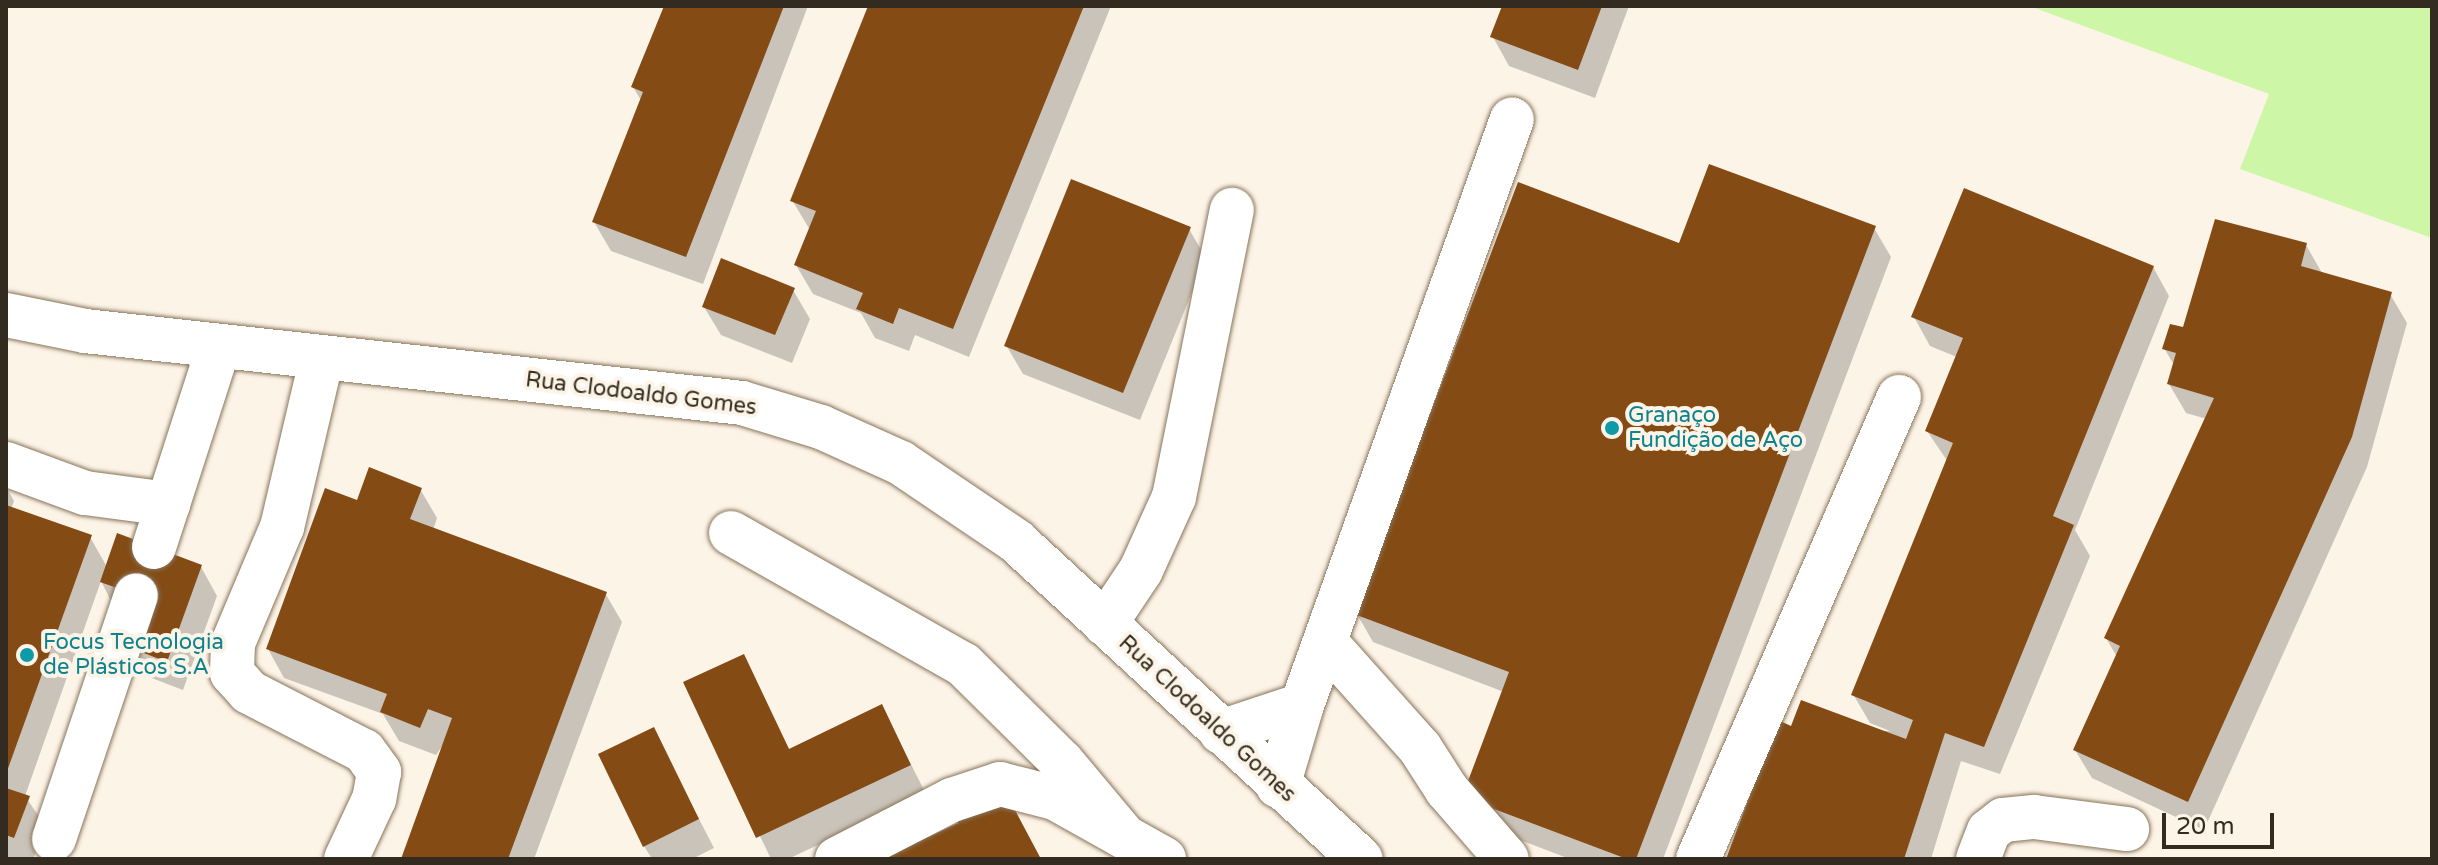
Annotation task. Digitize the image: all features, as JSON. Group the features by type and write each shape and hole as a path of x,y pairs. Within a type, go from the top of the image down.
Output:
{"main road":[{"path":"1278,786 1302,705 1327,644 1512,119"},
{"path":"1105,624 1141,570 1174,497 1232,210"},
{"name":"Rua Clodoaldo Gomes","path":"6,315 85,331 742,403 821,427 901,463 956,496 1016,541 1359,858"},
{"path":"154,547 219,346"},
{"path":"322,357 282,527 233,643 232,673 249,692 364,751 379,772 374,799 346,859"},
{"path":"1698,859 1899,397"},
{"path":"6,464 85,493 168,504"},
{"path":"731,533 963,664 1062,762 1125,837"},
{"path":"54,839 136,595"},
{"path":"1327,644 1420,748 1447,790 1507,859"},
{"path":"1221,732 1302,705"},
{"path":"837,859 952,800 1000,784 1055,798 1164,859"},
{"path":"1978,859 1989,831 2003,820 2034,817 2127,829"}],"green space":[{"path":"2029,6 2432,6 2432,238 2240,169 2269,94"}],"building":[{"path":"664,6 784,6 686,257 592,222 643,92 631,87"},
{"path":"868,6 1084,6 953,329 899,308 893,324 856,309 863,293 794,265 816,211 790,201"},
{"path":"1502,6 1602,6 1578,70 1490,37"},
{"name":"Granaço Fundição de Aço","path":"1709,164 1876,226 1636,859 1627,859 1462,797 1509,672 1354,614 1518,182 1679,243"},
{"path":"1071,179 1191,227 1123,393 1004,346"},
{"path":"1964,188 2154,266 2053,516 2074,525 1984,747 1945,733 1904,859 1726,859 1778,720 1791,726 1801,700 1906,739 1913,720 1851,695 1953,443 1925,431 1963,338 1911,317"},
{"path":"2215,219 2307,243 2301,266 2392,292 2352,437 2188,802 2073,750 2120,646 2104,638 2214,398 2167,384 2176,353 2162,349 2170,324 2183,327"},
{"path":"721,258 795,288 775,335 702,307"},
{"path":"369,467 422,488 410,519 607,592 508,859 401,859 452,718 428,709 420,728 380,712 387,694 266,649 325,488 357,500"},
{"name":"Focus Tecnologia de Plásticos S.A","path":"6,505 92,535 6,774"},
{"path":"117,533 202,565 167,662 131,648 148,599 100,582"},
{"path":"744,654 789,749 882,704 911,765 756,838 683,682"},
{"path":"654,727 699,819 643,847 598,754"},
{"path":"6,788 30,796 14,838 6,835"},
{"path":"1007,795 1041,859 882,859 958,823 957,819"}],"place":[{"name":"Granaço Fundição de Aço","path":"1612,428"},
{"name":"Focus Tecnologia de Plásticos S.A","path":"27,655"}]}
